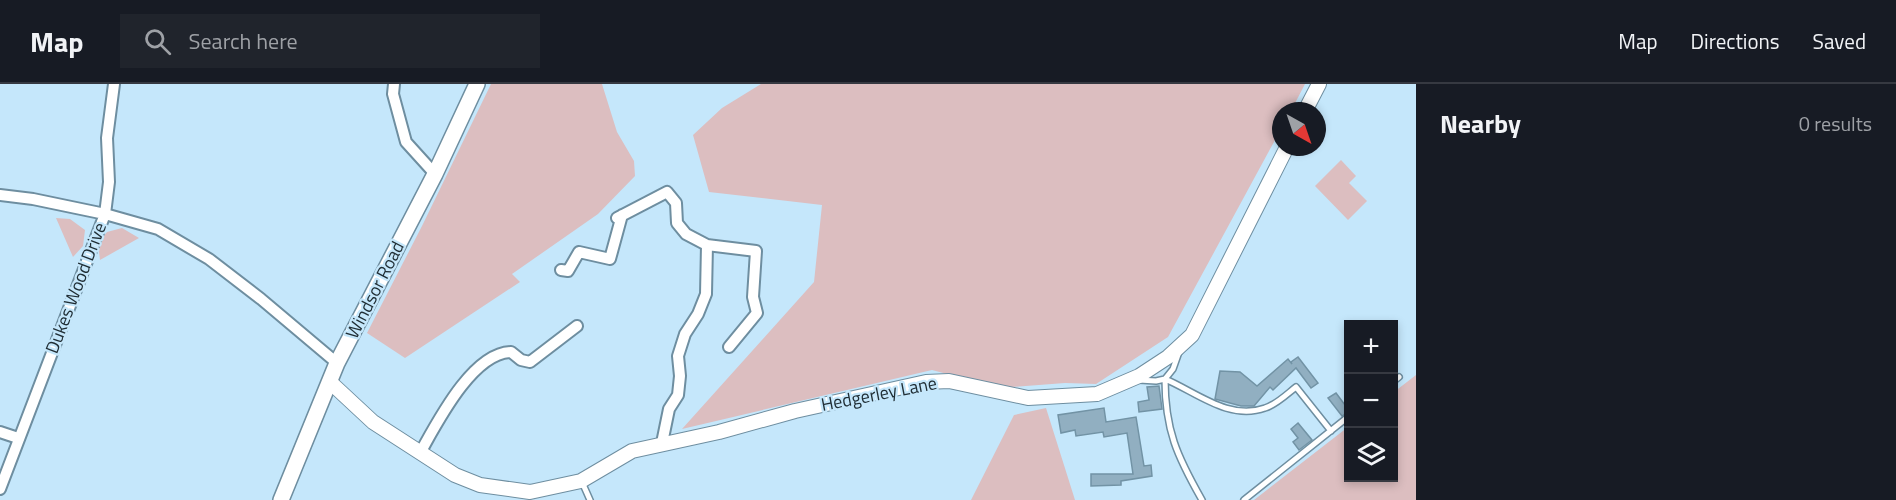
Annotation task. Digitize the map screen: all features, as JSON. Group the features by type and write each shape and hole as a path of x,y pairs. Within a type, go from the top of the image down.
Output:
{"main road":[{"name":"Windsor Road","path":"281,500 337,363 435,174 477,84"}],"street":[{"path":"0,195 33,199 105,214 109,182 107,138 114,84"},
{"path":"394,84 393,94 406,141 435,174"},
{"path":"1310,102 1319,84"},
{"name":"Hedgerley Lane","path":"330,382 373,422 455,475 480,485 530,496 581,481 632,451 926,382 950,381 1028,398 1096,394 1134,378 1168,357 1192,335 1282,156"},
{"path":"561,270 568,271 579,252 610,259 620,217 667,192 676,203 677,222 686,234 707,245 756,251 753,297 757,313 729,347"},
{"name":"Dukes Wood Drive","path":"0,489 105,214 159,229 209,259 337,363"},
{"path":"662,443 669,409 678,394 680,376 678,356 685,334 698,314 706,294 707,245"},
{"path":"420,453 465,380 482,366 502,352 511,352 521,360 530,362 577,326"},
{"path":"0,432 18,438"}],"lane":[{"path":"1182,345 1173,369 1165,379 1167,417 1177,453 1202,500"},
{"path":"1134,378 1156,381 1165,379 1218,405 1238,411 1267,408 1296,387 1331,431"},
{"path":"1244,500 1344,420"},
{"path":"581,481 590,500"}],"shaded area":[{"path":"491,84 602,84 617,132 634,161 635,176 598,214 512,274 520,282 405,358 367,333"},
{"path":"761,84 1305,84 1296,102 1272,102 1272,146 1168,337 1096,384 1065,383 1000,388 932,370 682,429 814,282 822,205 709,192 693,135 722,108"},
{"path":"1341,160 1356,176 1349,183 1367,201 1348,220 1315,186"},
{"path":"56,218 70,219 85,230 83,246 73,257"},
{"path":"122,228 139,238 100,260 98,243 107,232"},
{"path":"1416,375 1416,500 1254,500 1344,430 1344,482 1398,482 1398,389"},
{"path":"1046,408 1075,500 971,500 1014,415"}],"building":[{"path":"1298,357 1318,383 1311,388 1296,368 1273,390 1270,387 1254,406 1241,406 1215,399 1220,371 1240,372 1257,386 1288,359 1292,364 1291,362"},
{"path":"1159,386 1162,409 1139,412 1138,402 1149,400 1147,387"},
{"path":"1336,393 1344,404 1344,415 1342,416 1328,398"},
{"path":"1104,408 1106,422 1136,417 1144,466 1151,465 1152,476 1121,481 1121,485 1091,486 1091,474 1133,474 1127,433 1104,437 1103,432 1076,436 1075,430 1061,433 1058,415"},
{"path":"1298,423 1312,440 1299,450 1293,442 1298,438 1291,429"}]}
